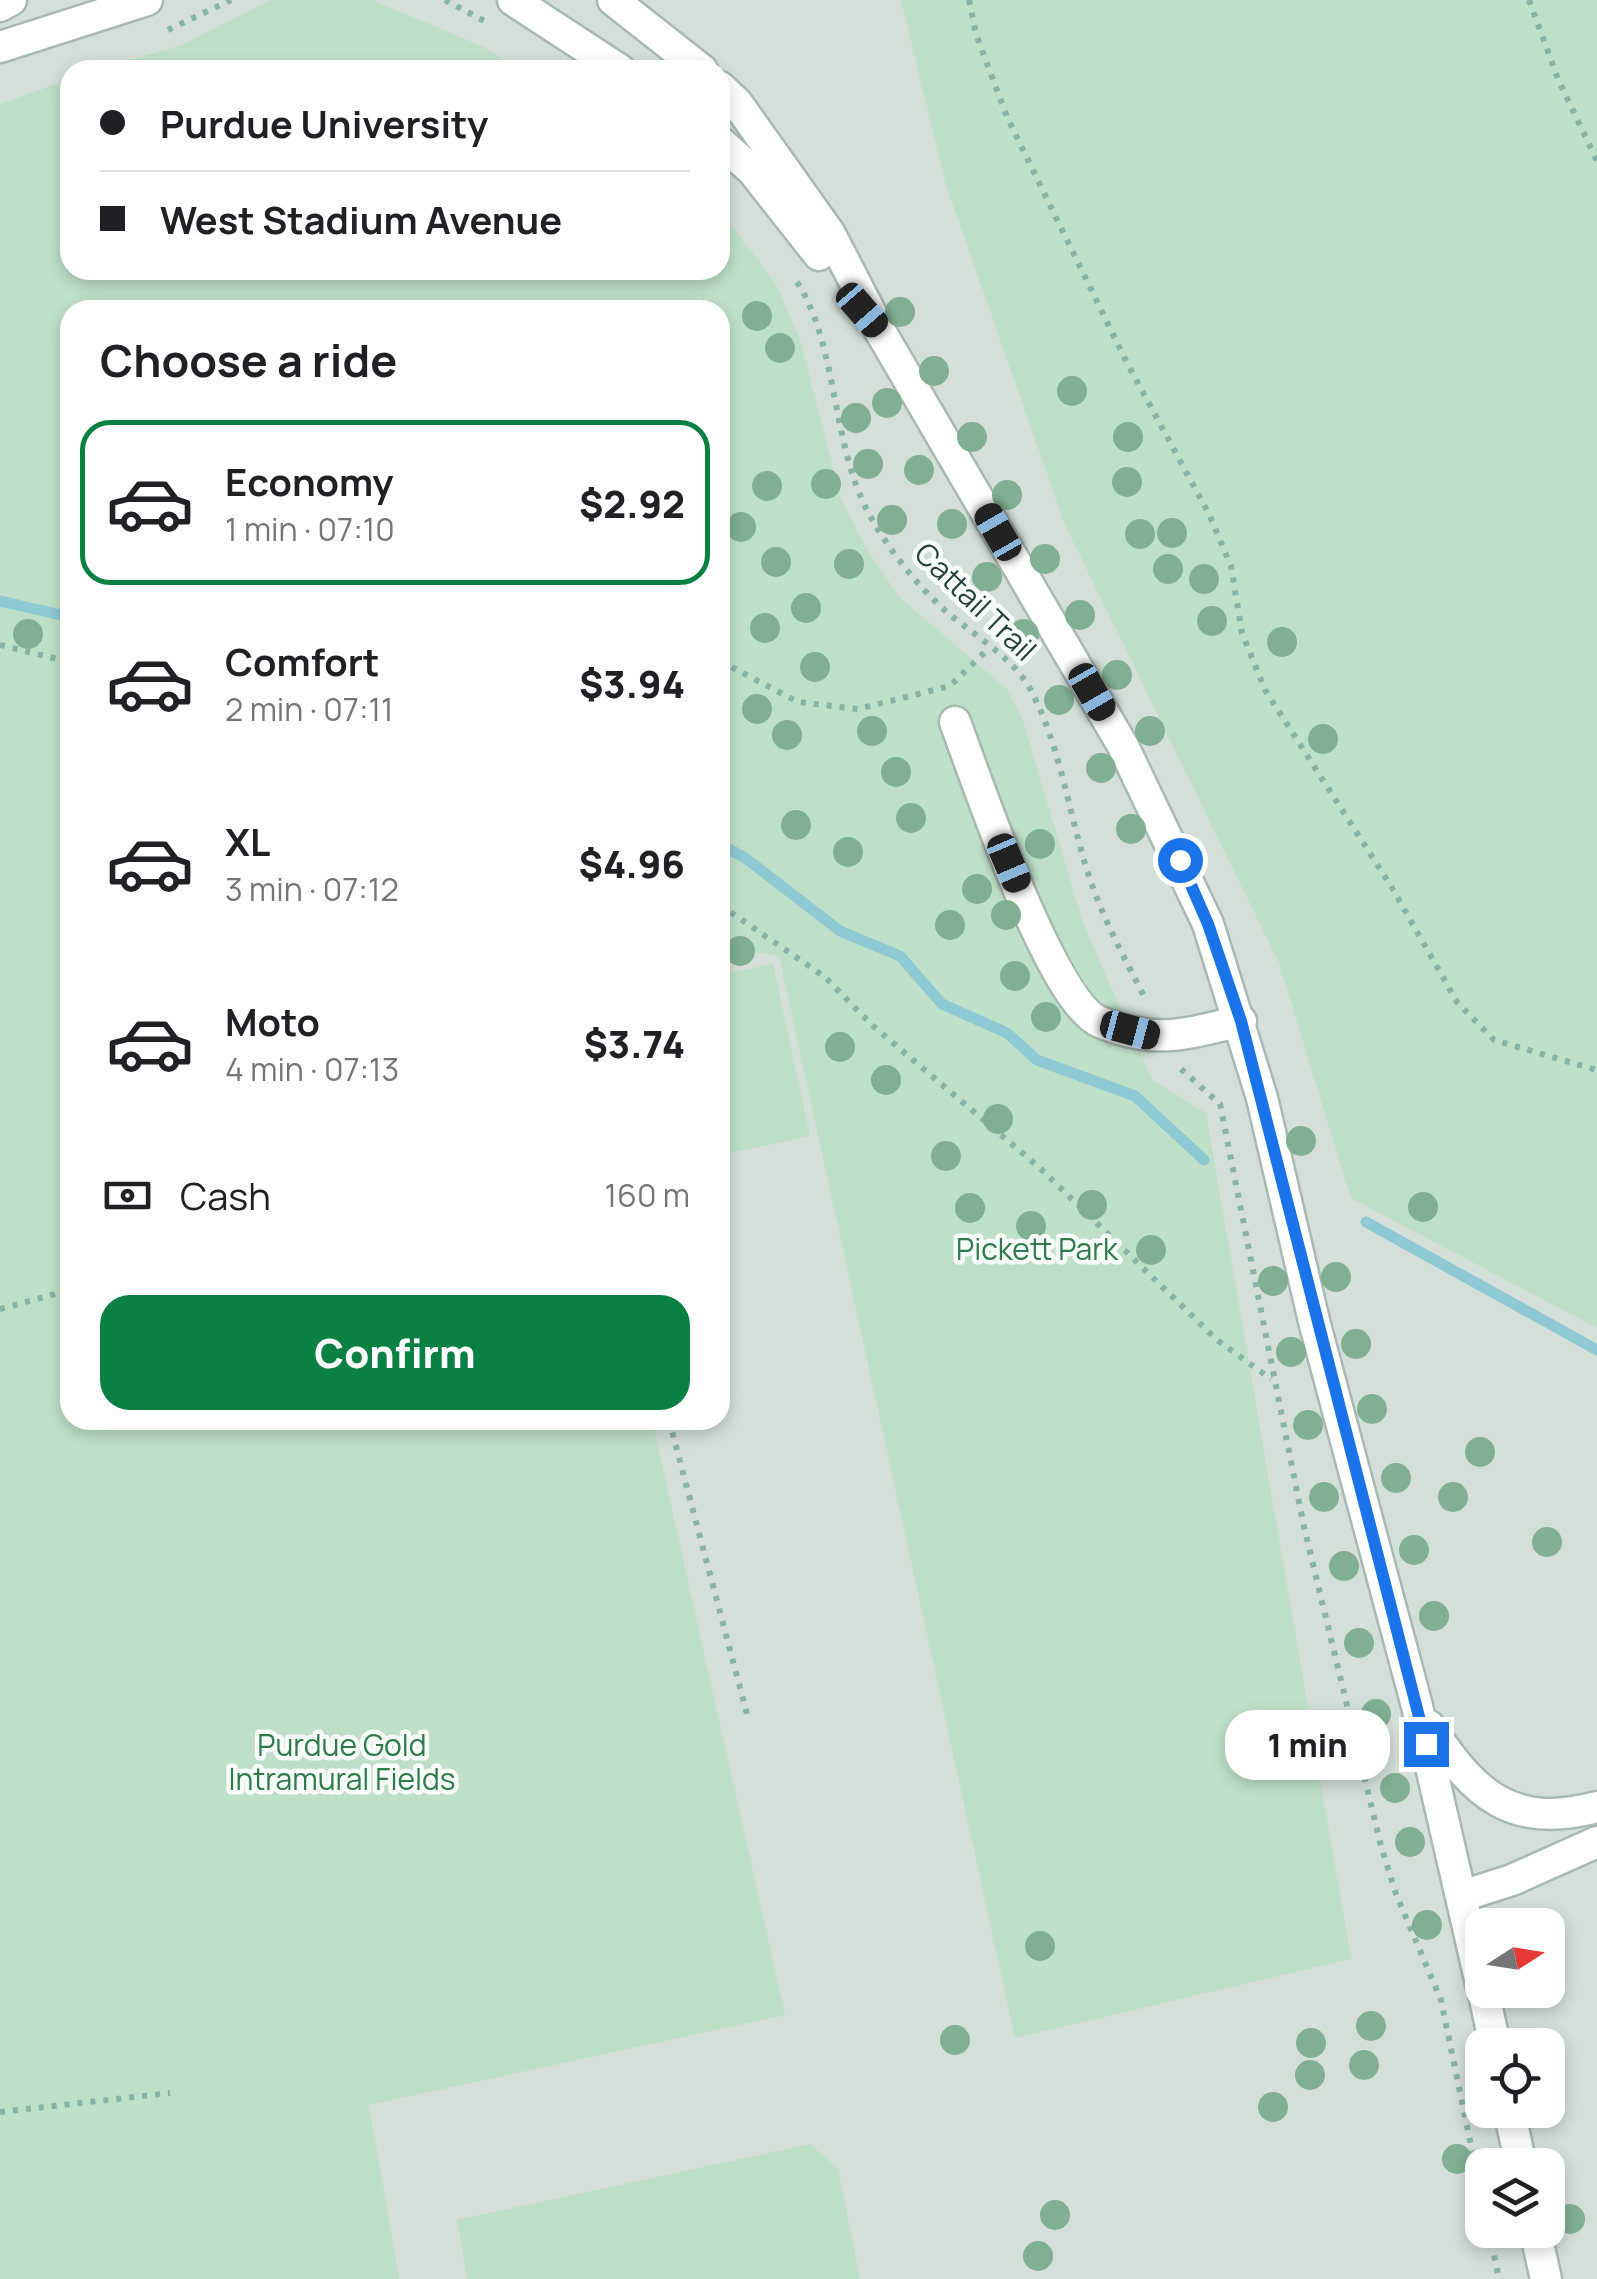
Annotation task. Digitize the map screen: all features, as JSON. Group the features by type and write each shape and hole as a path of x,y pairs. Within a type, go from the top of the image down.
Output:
{"street":[{"path":"0,6 11,0"},
{"path":"0,47 147,0"},
{"path":"513,0 605,60"},
{"path":"613,0 689,60"},
{"path":"730,99 760,134 830,234 880,331 1123,746 1166,827 1208,924 1241,1021 1417,1706 1465,1909"},
{"path":"730,152 798,223 842,288 880,331"},
{"path":"955,722 1044,950 1095,1021 1164,1040 1241,1021"},
{"path":"1417,1706 1458,1770 1497,1803 1532,1815 1566,1816 1597,1808"},
{"path":"1462,1896 1512,1880 1597,1842"},
{"path":"1539,2248 1546,2279"}],"path":[{"path":"969,0 976,34 1006,117 1127,363 1209,514 1231,566 1242,633 1264,690 1390,886 1457,1002 1494,1040 1597,1070"},
{"path":"1529,0 1558,79 1597,161"},
{"name":"Cattail Trail","path":"786,266 816,322 852,474 868,514 892,551 938,604 1026,682 1047,722 1089,876 1111,932 1153,1014"},
{"path":"0,645 60,660"},
{"path":"730,666 798,702 858,710 950,686 989,648"},
{"path":"730,912 825,977 872,1025 1041,1169 1218,1340 1272,1379"},
{"path":"1172,1058 1220,1104 1272,1379 1381,1846 1441,2000 1471,2148"},
{"path":"0,1309 60,1293"},
{"path":"673,1430 746,1714"},
{"path":"0,2112 170,2093"},
{"path":"1493,2248 1499,2279"}],"shaded area":[{"path":"0,0 1597,0 1597,2279 0,2279"}],"green space":[{"path":"270,0 372,0 484,47 504,60 132,60 184,44"},
{"path":"901,0 1597,0 1597,1328 1351,1198 1279,963 1065,525 946,185"},
{"path":"60,83 60,280 730,280 730,224 774,281 800,339 840,497 866,548 900,598 1007,689 1022,718 1083,923 1152,1080 1206,1113 1351,1959 1015,2038 779,956 730,949 730,300 60,300 60,1430 654,1430 785,2015 369,2105 399,2279 0,2279 0,104"},
{"path":"773,964 810,1136 730,1153 730,973"},
{"path":"810,2144 838,2169 860,2279 467,2279 457,2220"}],"waterway":[{"path":"0,601 60,615"},
{"path":"730,850 840,931 900,956 942,1004 1007,1033 1037,1060 1135,1096 1204,1160"},
{"path":"1366,1222 1597,1350"}],"route":[{"path":"1180,860 1208,924 1241,1021 1314,1321 1426,1744"}],"park label":[{"name":"Pickett Park","path":"1037,1248"},
{"name":"Purdue Gold Intramural Fields","path":"342,1761"}]}
